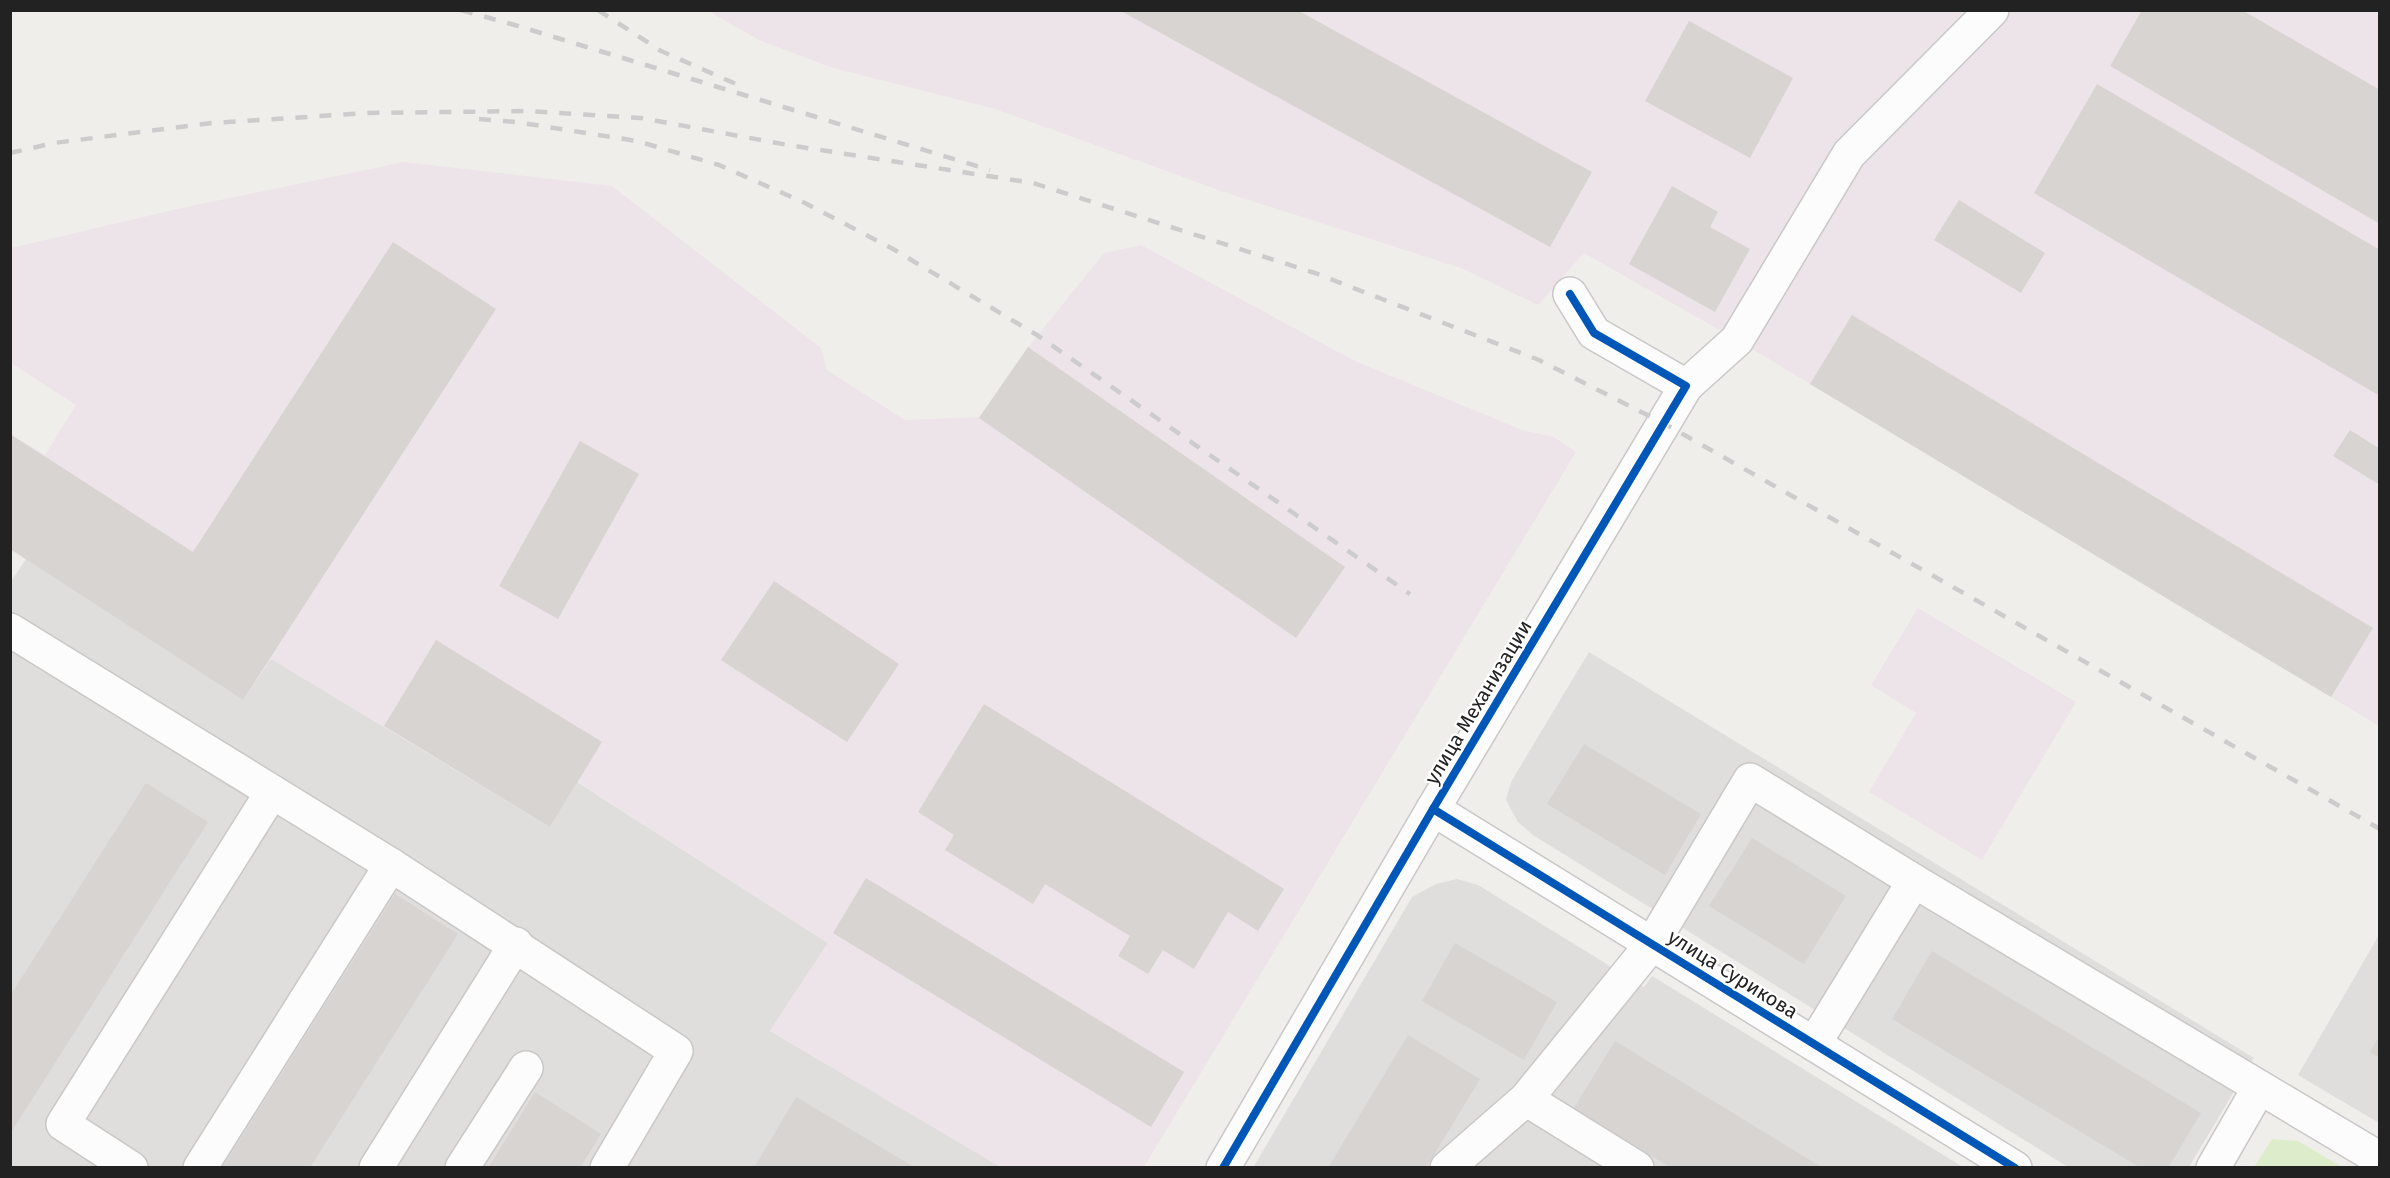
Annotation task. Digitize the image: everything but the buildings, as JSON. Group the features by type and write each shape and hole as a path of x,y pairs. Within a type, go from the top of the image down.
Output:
{"street":[{"name":"улица Механизации","path":"1223,1167 1433,809 1686,386 1737,340 1849,154 1992,10"},
{"path":"1570,294 1594,333 1686,386"},
{"path":"10,630 516,944 676,1051 607,1167"},
{"path":"1447,1167 1526,1099 1652,944 1750,780 1914,881 2379,1159"},
{"path":"131,1167 63,1124 272,792"},
{"name":"улица Сурикова","path":"1433,809 1814,1044 1999,1163"},
{"path":"200,1167 391,865"},
{"path":"1814,1044 1914,881"},
{"path":"376,1167 516,944"},
{"path":"462,1167 526,1068"},
{"path":"2213,1167 2259,1088"},
{"path":"1526,1099 1637,1167"}],"shaded area":[{"path":"708,11 2379,11 2379,726 1737,340 1584,253 1538,305 1461,268 1227,193 995,109 830,67 759,40"},
{"path":"404,162 612,186 821,348 827,370 905,420 979,417 1028,347 1104,253 1141,245 1353,360 1522,430 1554,437 1576,452 1144,1167 1002,1168 770,1031 828,943 578,782 550,827 271,659 243,700 11,549 10,434 45,455 76,405 11,363 11,248 186,207"},
{"path":"26,559 243,700 270,658 550,827 577,782 828,943 770,1031 1002,1167 11,1168 10,583"},
{"path":"1918,608 2076,702 1982,860 1869,792 1916,713 1871,685"},
{"path":"1589,652 2254,1058 2189,1167 2068,1167 1533,835 1518,822 1506,800 1511,782"},
{"path":"1457,879 1478,885 1644,987 1652,976 1963,1167 1253,1168 1412,897 1436,884"},
{"path":"2379,935 2379,1123 2298,1075"}],"green space":[{"path":"2272,1139 2298,1141 2342,1167 2254,1167"}],"railway":[{"path":"461,10 990,170"},
{"path":"598,10 661,51 736,84"},
{"path":"10,153 54,143 212,123 368,113 527,111 641,118 788,145 1033,183 1315,273 1539,360 1665,424 2380,829"},
{"path":"479,119 516,122 637,141 719,165 805,203 893,249 1037,335 1410,594"}],"cycle path":[{"path":"1223,1168 1433,809 1686,386 1594,333 1570,294"},
{"path":"1433,809 2015,1168"}]}
